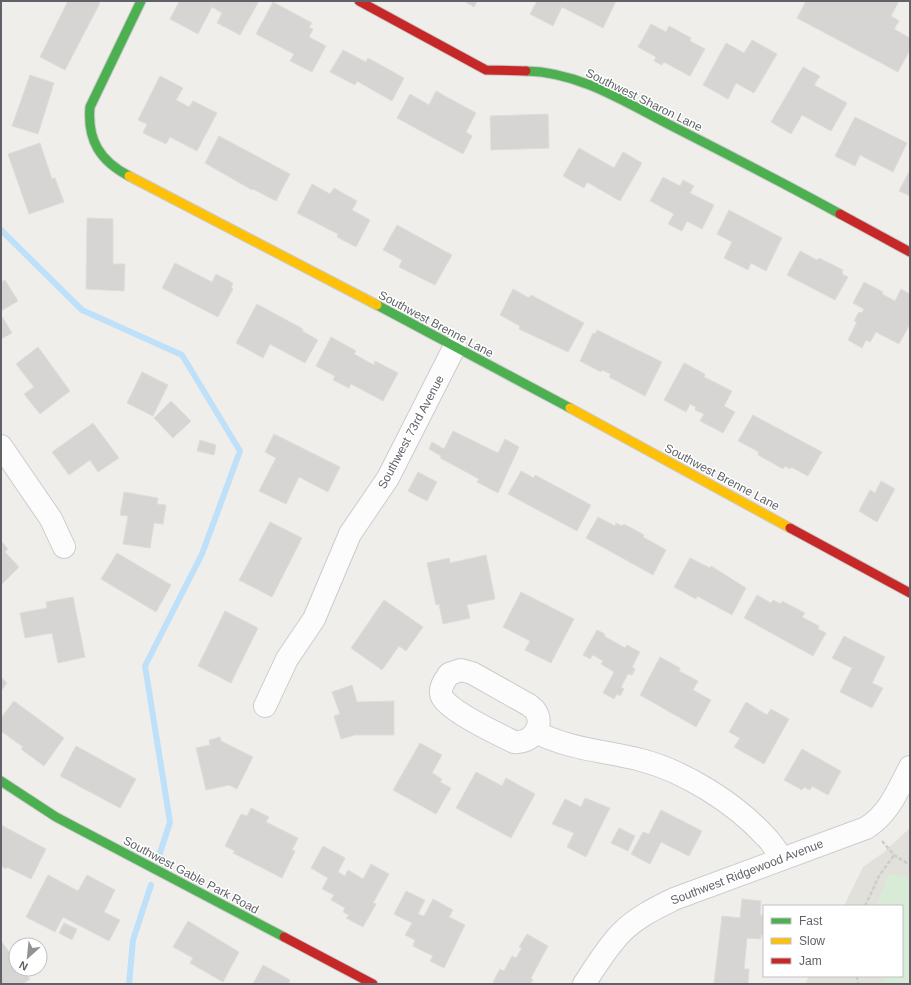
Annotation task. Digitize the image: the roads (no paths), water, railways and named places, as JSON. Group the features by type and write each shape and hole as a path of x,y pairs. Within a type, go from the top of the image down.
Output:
{"street":[{"name":"Southwest Brenne Lane","path":"141,1 90,108 88,119 89,129 94,142 102,156 114,168 455,346 910,592"},
{"name":"Southwest Sharon Lane","path":"359,1 486,70 540,71 588,83 744,162 910,252"},
{"name":"Southwest 73rd Avenue","path":"265,706 287,659 314,619 350,534 388,478 455,346"},
{"path":"1,446 51,519 64,546"},
{"path":"536,732 559,743 643,761 688,779 712,793 741,814 766,836 782,858"},
{"name":"Southwest Ridgewood Avenue","path":"584,984 602,956 622,932 635,921 674,899 866,828 876,822 890,805 910,767"},
{"name":"Southwest Gable Park Road","path":"1,781 56,817 373,984"}],"waterway":[{"path":"1,230 82,310 182,355 240,451 202,554 145,666 170,822 160,853"},
{"path":"129,984 133,940 151,885"}]}
